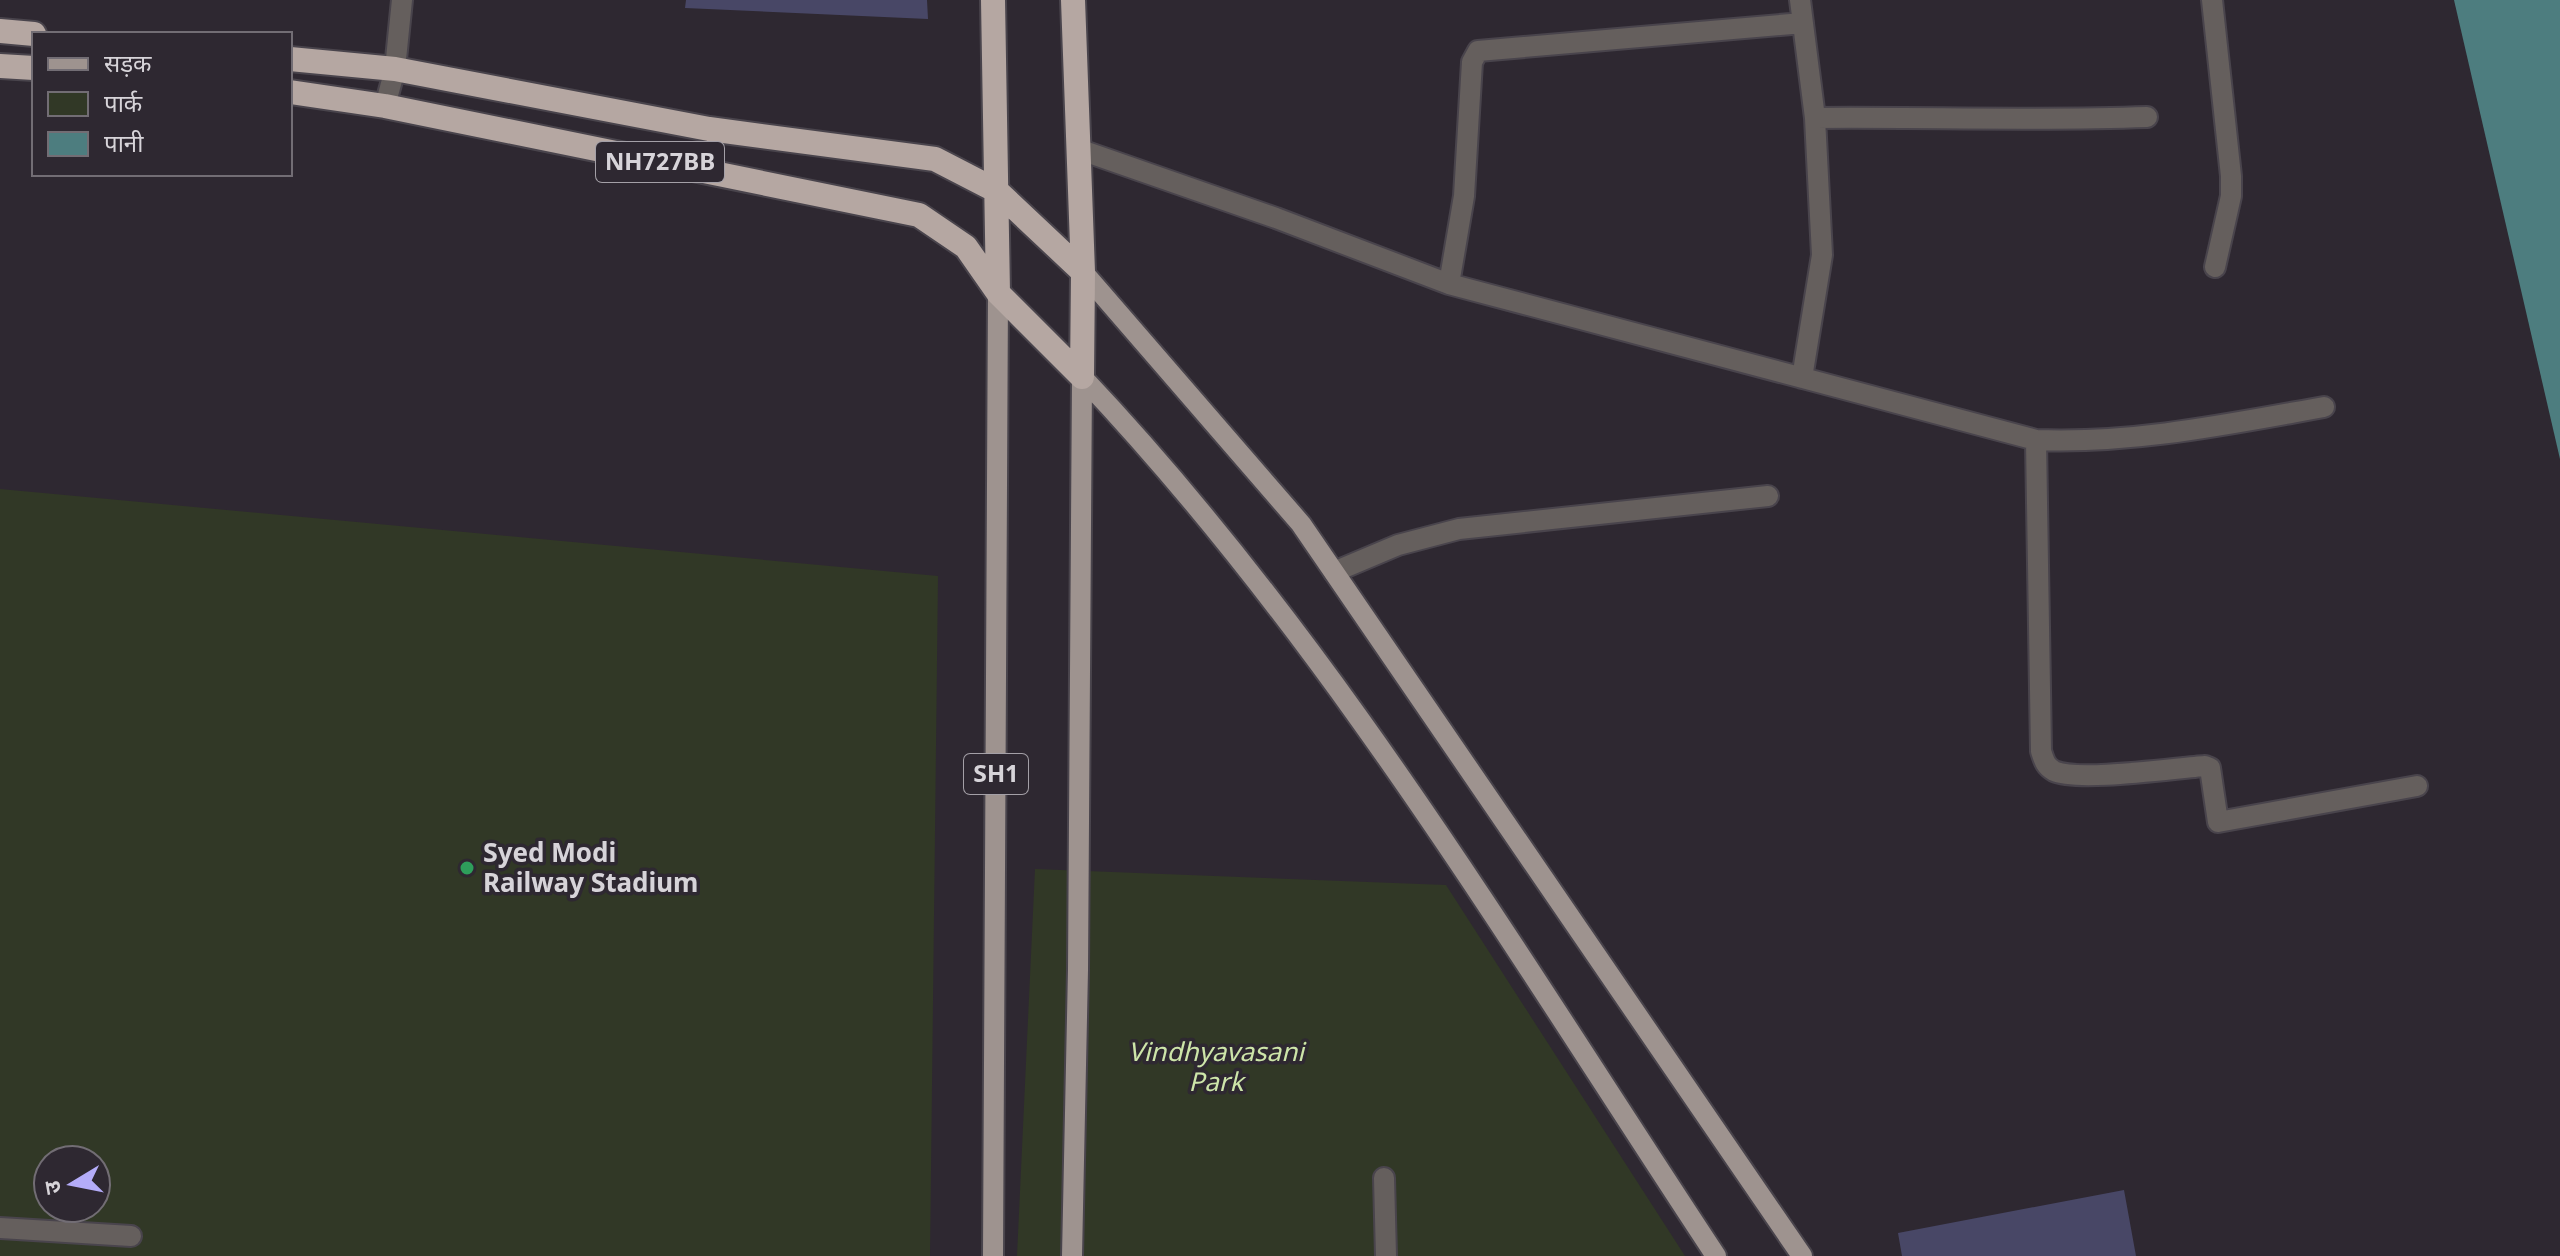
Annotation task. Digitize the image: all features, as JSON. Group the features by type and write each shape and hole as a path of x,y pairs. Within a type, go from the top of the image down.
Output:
{"highway":[{"path":"993,0 998,293"},
{"path":"1073,0 1083,272 1082,377"},
{"path":"0,31 32,34"},
{"name":"NH727BB","path":"292,59 395,69 709,129 935,159 997,191 1083,272"},
{"path":"0,66 32,68"},
{"name":"NH727BB","path":"292,92 385,106 919,215 966,247 998,293 1082,377"},
{"path":"702,171 709,129"}],"main road":[{"path":"1083,272 1301,524 1802,1256"},
{"name":"SH1","path":"993,1256 998,293"},
{"path":"1072,1256 1078,970 1082,377"},
{"path":"1082,377 1135,432 1346,695 1716,1256"}],"street":[{"path":"385,106 395,69 402,0"},
{"path":"1800,0 1815,118 1822,255 1802,378"},
{"path":"2212,0 2231,176 2231,196 2215,267"},
{"path":"1449,284 1464,196 1472,62 1478,51 1803,23"},
{"path":"1815,118 1963,117 2027,121 2147,117"},
{"path":"1078,149 1276,218 1449,284 2036,440 2066,441 2187,431 2324,407"},
{"path":"2036,440 2041,751 2045,765 2056,772 2091,774 2205,766 2210,768 2218,822 2417,786"},
{"path":"1334,572 1398,545 1459,529 1768,496"},
{"path":"1384,1178 1386,1256"},
{"path":"0,1228 131,1236"}],"green space":[{"name":"Syed Modi Railway Stadium","path":"0,489 938,576 930,1256 0,1256"},
{"name":"Vindhyavasani Park","path":"1035,869 1446,885 1685,1256 1017,1256"}],"water":[{"path":"2454,0 2560,0 2560,459"}],"building":[{"path":"686,0 927,0 928,19 685,8"},
{"path":"2124,1190 2136,1256 1902,1256 1898,1233"}],"place":[{"name":"Syed Modi Railway Stadium","path":"467,868"}]}
